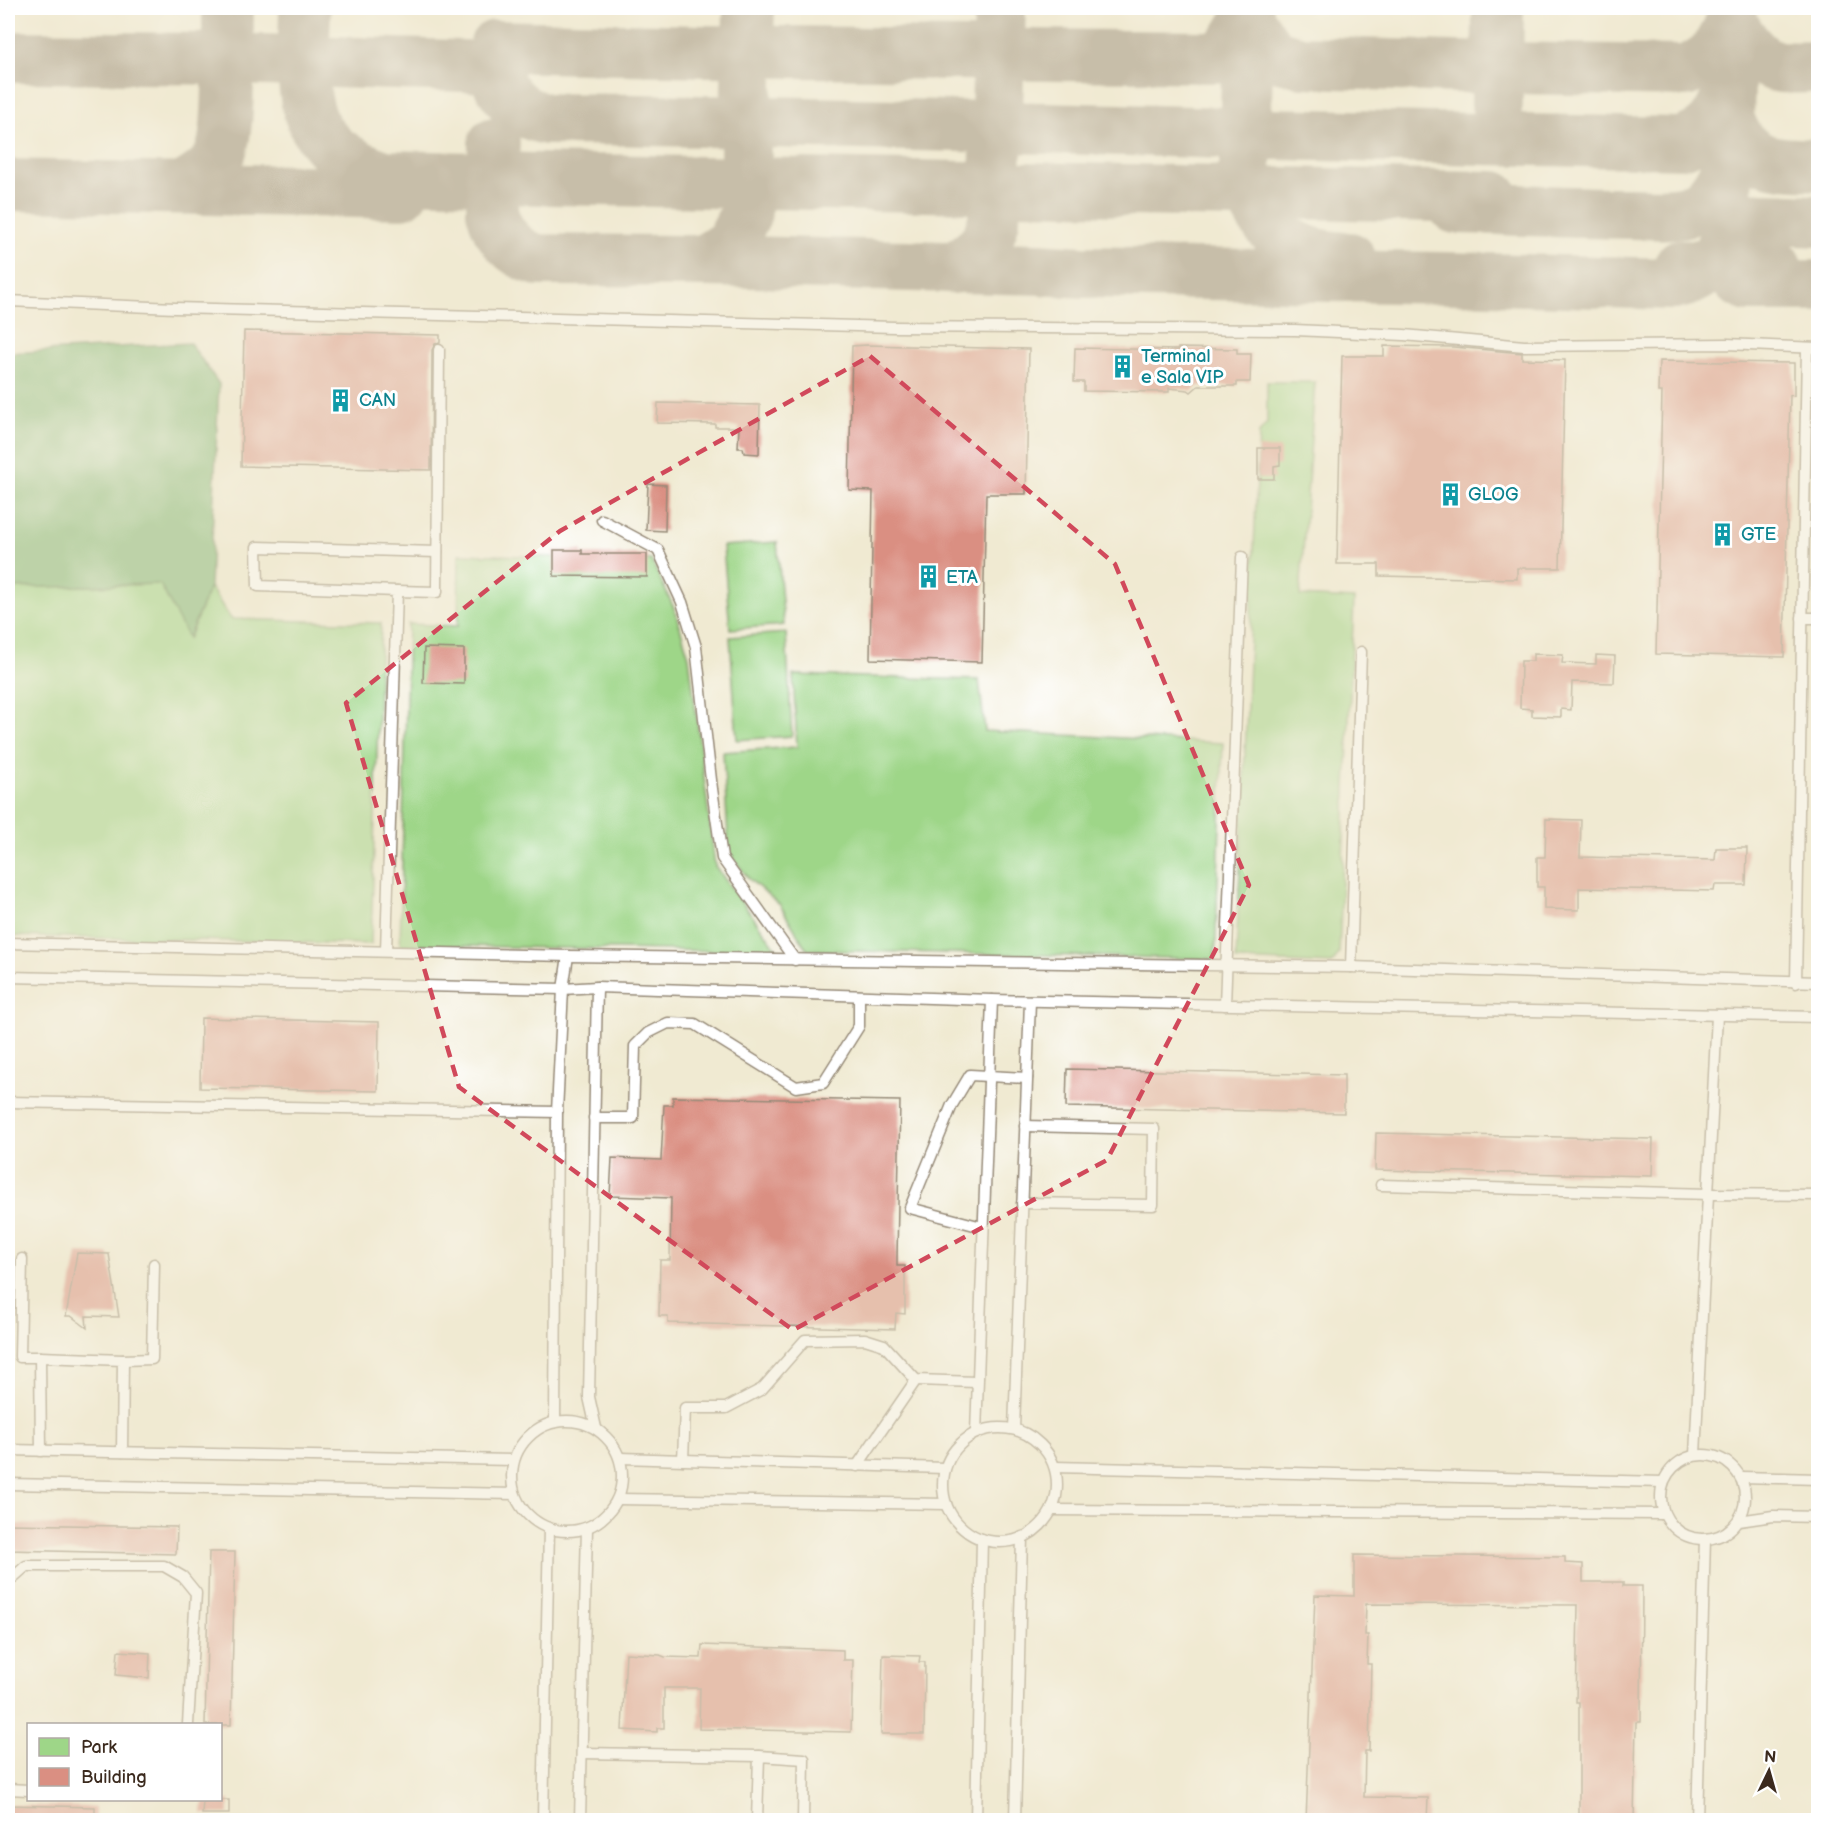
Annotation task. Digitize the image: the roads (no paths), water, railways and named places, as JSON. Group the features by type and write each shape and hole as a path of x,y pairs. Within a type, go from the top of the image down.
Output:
{"lane":[{"path":"8,301 894,327 1295,330 1404,335 1524,346 1727,344 1818,348"},
{"path":"1796,983 1805,457 1804,395 1807,348"},
{"path":"437,552 257,547 258,586 436,592 437,552 439,350"},
{"path":"1805,457 1818,457"},
{"path":"602,520 658,550 682,602 696,647 722,858 795,960"},
{"path":"1225,1005 1242,557"},
{"path":"386,951 397,591"},
{"path":"1802,618 1818,618"},
{"path":"1352,967 1361,652"},
{"path":"8,943 568,956 1352,967 1818,982"},
{"path":"555,1422 557,1112 563,989 568,956"},
{"path":"8,977 563,989 597,987 1030,1001 1818,1017"},
{"path":"596,1428 589,1397 597,987"},
{"path":"594,1118 633,1118 635,1046 648,1033 668,1023 694,1024 796,1088 823,1083 859,1026 859,996"},
{"path":"976,1433 976,1382 992,1000"},
{"path":"1014,1429 1030,1001"},
{"path":"1695,1455 1717,1015"},
{"path":"982,1227 910,1208 952,1105 970,1076 1027,1078"},
{"path":"8,1102 557,1112"},
{"path":"1022,1203 1153,1205 1154,1129 1025,1126"},
{"path":"1381,1185 1818,1195"},
{"path":"22,1259 20,1357 152,1359 154,1264"},
{"path":"683,1460 685,1408 726,1408 762,1389 805,1340 865,1339 884,1345 916,1380 976,1382"},
{"path":"40,1357 41,1451"},
{"path":"122,1452 123,1360"},
{"path":"857,1466 916,1380"},
{"path":"561,1420 581,1422 596,1428 611,1441 621,1458 623,1480 618,1499 604,1518 587,1528 560,1532 541,1525 523,1511 514,1494 511,1479 513,1460 526,1437 542,1425 561,1420"},
{"path":"994,1428 1014,1429 1030,1436 1045,1450 1055,1467 1057,1490 1052,1509 1045,1521 1030,1534 1011,1542 993,1542 974,1536 952,1518 942,1488 944,1468 959,1444 976,1433 994,1428"},
{"path":"8,1450 513,1460"},
{"path":"1705,1454 1720,1457 1732,1465 1742,1477 1746,1493 1745,1508 1739,1521 1720,1536 1705,1539 1684,1535 1672,1526 1664,1514 1660,1497 1663,1482 1670,1470 1681,1460 1705,1454"},
{"path":"621,1458 944,1468"},
{"path":"1055,1467 1663,1482"},
{"path":"1742,1477 1818,1479"},
{"path":"8,1484 514,1494"},
{"path":"618,1499 946,1504"},
{"path":"1052,1509 1664,1514"},
{"path":"1739,1521 1773,1516 1818,1517"},
{"path":"543,1821 549,1528"},
{"path":"580,1821 587,1528"},
{"path":"1016,1821 1022,1537"},
{"path":"976,1821 982,1539"},
{"path":"1697,1821 1705,1539"},
{"path":"8,1582 26,1566 164,1566 183,1578 196,1593 188,1723"},
{"path":"582,1753 804,1759 803,1821"},
{"path":"757,1821 759,1756"},
{"path":"8,1789 27,1790"}],"place":[{"name":"Terminal e Sala VIP","path":"1123,366"},
{"name":"CAN","path":"341,400"},
{"name":"GLOG","path":"1450,494"},
{"name":"GTE","path":"1723,534"},
{"name":"ETA","path":"928,577"}]}
